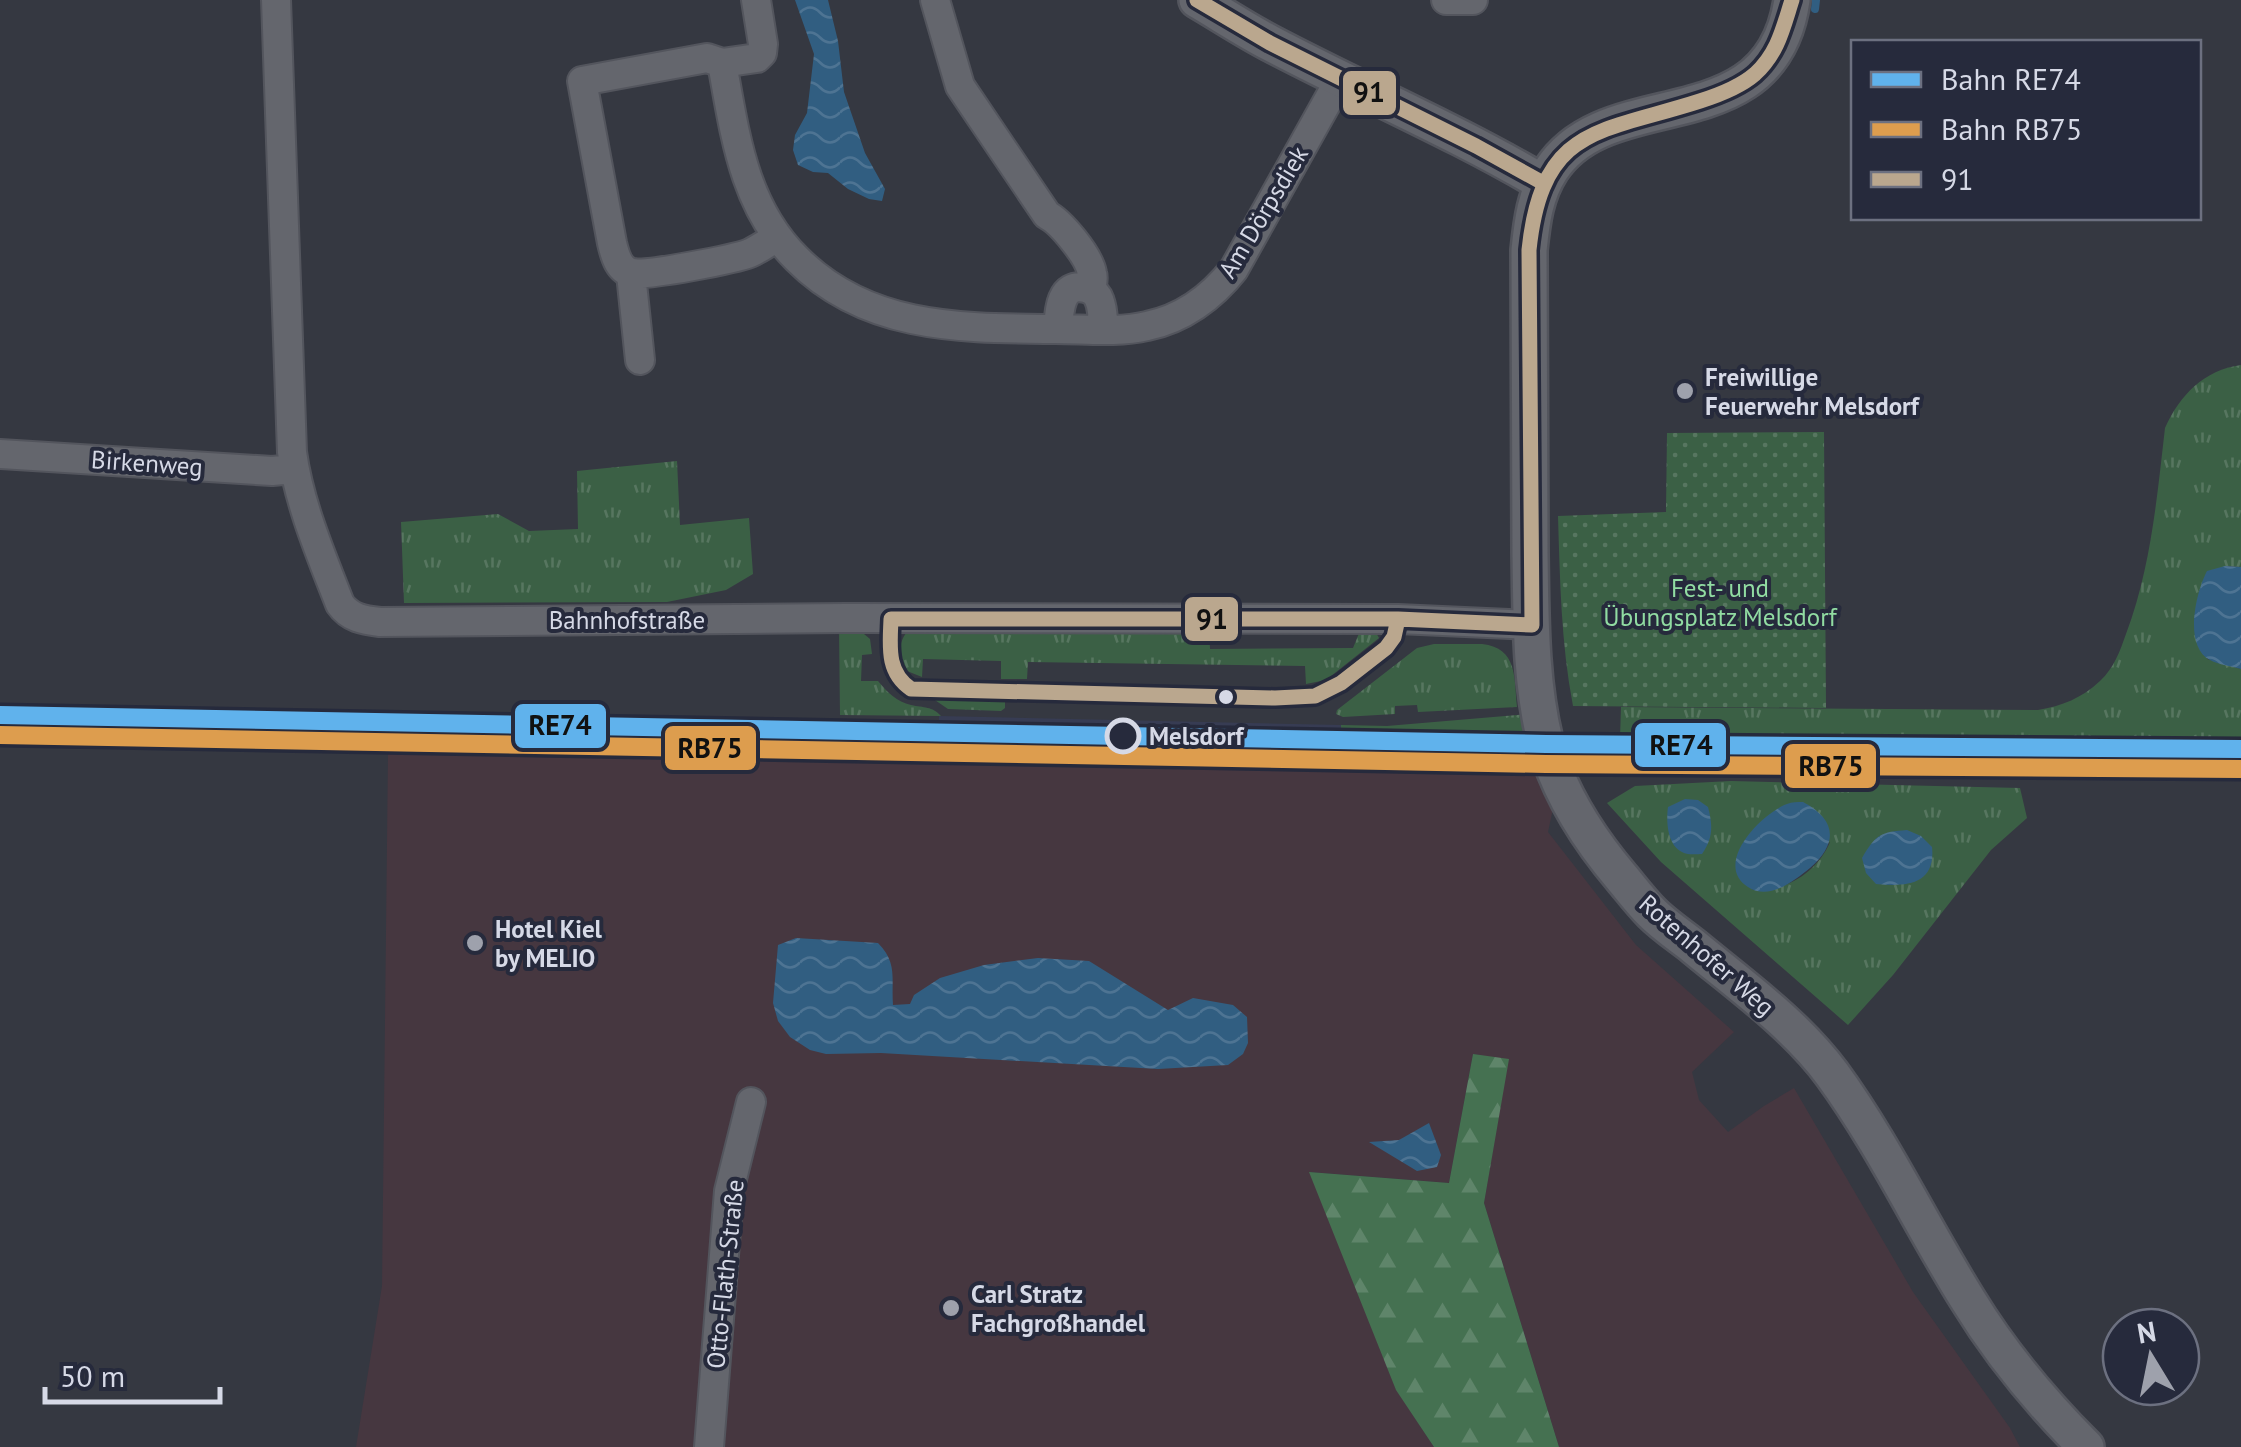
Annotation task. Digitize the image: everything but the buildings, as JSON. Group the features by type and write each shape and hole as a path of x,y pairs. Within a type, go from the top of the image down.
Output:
{"street":[{"name":"Bahnhofstraße","path":"276,0 294,469 340,604 358,619 1398,619 1532,625"},
{"path":"756,0 763,44 757,58 722,63 707,58 582,81 612,244 621,267 632,274 650,273 735,257 778,238"},
{"path":"936,0 960,86 1047,214 1058,220 1088,263 1091,290"},
{"path":"1197,0 1266,42 1436,124 1543,183 1563,156 1592,134 1740,86 1777,48 1792,0"},
{"path":"1446,0 1473,0"},
{"name":"Am Dörpsdiek","path":"722,63 742,167 762,216 817,278 887,314 949,325 1058,329 1128,329 1160,322 1194,307 1223,283 1340,78"},
{"name":"Rotenhofer Weg","path":"1543,183 1533,211 1528,250 1532,625 1539,710 1560,785 1620,876 1653,914 1800,1037 1827,1067 1998,1345 2086,1447"},
{"path":"632,274 640,360"},
{"path":"1058,329 1064,295 1082,286 1098,297 1103,330"},
{"name":"Birkenweg","path":"0,454 272,471 294,469"},
{"name":"Otto-Flath-Straße","path":"708,1447 730,1191 751,1102"}],"shaded area":[{"path":"939,716 1341,725 1342,735 1533,738 1537,753 939,745"},
{"path":"1574,741 2241,744 2241,762 1587,758 1579,756"},
{"path":"388,754 1239,769 1538,767 1554,804 1548,832 1636,945 1734,1032 1692,1072 1699,1100 1728,1132 1794,1088 1913,1292 2020,1447 1559,1447 1484,1203 1508,1060 1473,1054 1449,1183 1310,1172 1396,1389 1434,1447 356,1447 382,1286"}],"green space":[{"path":"2241,365 2241,567 2225,566 2207,659 2241,669 2241,744 1620,739 1621,707 2038,710 2079,697 2113,665 2135,609 2152,532 2165,428 2195,386 2216,372"},
{"name":"Fest- und Übungsplatz Melsdorf","path":"1824,432 1826,708 1573,706 1560,588 1558,516 1666,512 1667,433"},
{"path":"677,461 680,525 749,518 753,574 726,590 667,602 404,603 401,522 498,514 529,531 578,529 577,471"},
{"path":"839,625 848,625 849,633 864,634 870,639 872,654 862,655 861,681 878,681 901,702 931,709 941,716 840,715"},
{"path":"1209,628 1210,649 1353,648 1360,631 1375,631 1379,638 1326,680 1306,684 1305,666 1028,662 1027,679 1001,679 1001,661 923,659 922,677 907,671 900,655 903,638 910,629"},
{"path":"1482,644 1502,651 1508,658 1517,707 1418,712 1417,705 1395,706 1395,714 1336,714 1417,648"},
{"path":"932,698 1005,700 1005,708 948,709"},
{"path":"1528,714 1533,738 1341,735 1341,725 1387,726"},
{"path":"1731,781 2020,788 2027,818 1991,850 1893,975 1848,1025 1661,862 1607,803 1635,786","holes":["1830,842 1808,871 1788,884 1752,890"]},
{"path":"1473,1054 1509,1059 1484,1203 1559,1447 1434,1447 1396,1390 1309,1172 1449,1183"}],"water":[{"path":"795,0 828,0 844,92 865,153 885,189 882,201 848,189 828,173 798,165 793,150 795,135 807,113 814,54"},
{"path":"2241,567 2241,669 2210,660 2202,653 2194,631 2196,605 2207,571"},
{"path":"1685,799 1698,800 1708,807 1711,832 1702,854 1678,850 1669,833 1668,807"},
{"path":"1803,802 1827,824 1830,832 1826,850 1810,868 1781,888 1764,892 1748,887 1738,877 1735,866 1745,840 1777,809"},
{"path":"1907,830 1932,847 1929,869 1908,884 1876,884 1866,873 1862,858 1880,836"},
{"path":"796,938 878,943 891,965 893,1005 910,1004 914,995 940,978 984,965 1038,958 1089,961 1168,1010 1193,998 1233,1005 1247,1017 1248,1043 1243,1054 1228,1065 1158,1069 881,1053 826,1054 810,1050 790,1037 778,1021 773,1003 778,945"},
{"path":"1429,1123 1441,1155 1437,1167 1417,1171 1369,1142 1399,1140"}],"waterway":[{"path":"1815,9 1816,0"}],"rail line":[{"name":"RE74","path":"0,715 1546,744 2241,749"},
{"name":"RB75","path":"0,735 1546,764 2241,769"}],"transit line":[{"name":"91","path":"1197,0 1270,43 1543,183"},
{"name":"91","path":"1532,625 1529,250 1536,209 1547,178 1563,156 1606,129 1714,96 1749,79 1774,49 1792,0"},
{"name":"91","path":"891,619 1398,619 1532,625"},
{"name":"91","path":"891,619 893,666 911,689 1275,698 1315,696 1341,683 1386,648 1394,637 1398,619"}],"place":[{"name":"Freiwillige Feuerwehr Melsdorf","path":"1685,391"},
{"name":"Melsdorf","path":"1123,736"},
{"name":"Hotel Kiel by MELIO","path":"475,943"},
{"name":"Carl Stratz Fachgroßhandel","path":"951,1308"}]}
